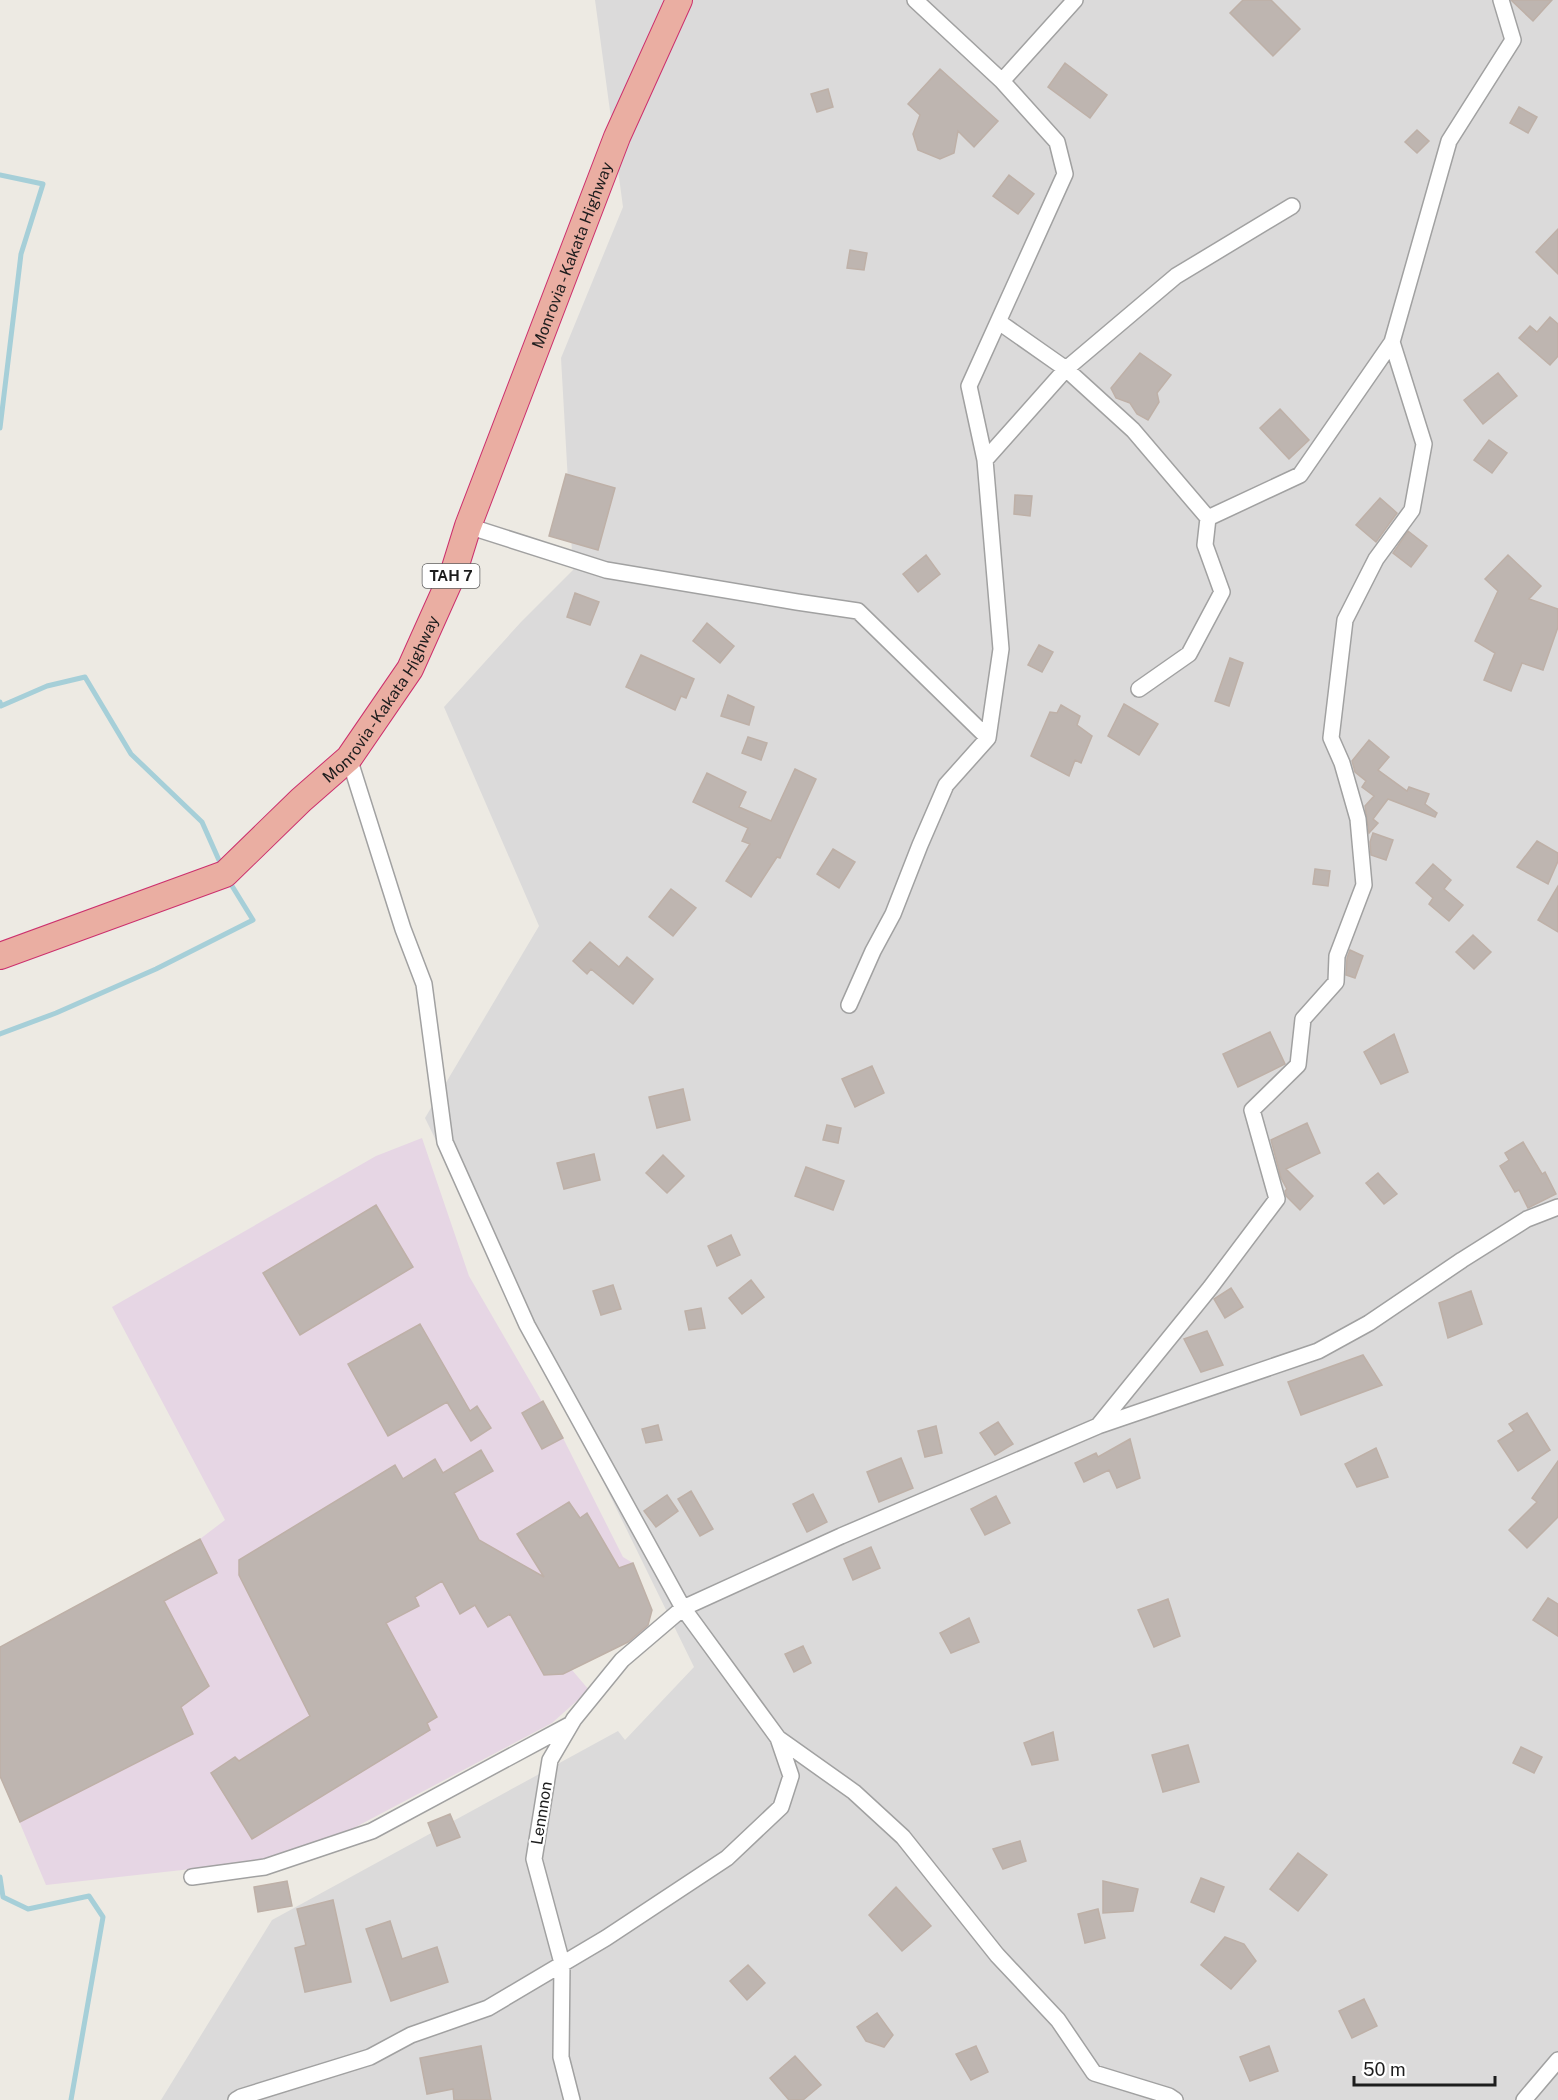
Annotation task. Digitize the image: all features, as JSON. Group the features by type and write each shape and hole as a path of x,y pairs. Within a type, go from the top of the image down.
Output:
{"highway":[{"name":"Monrovia - Kakata Highway","path":"0,956 225,874 301,800 349,758 410,669 454,570 468,526 616,137 679,0"}],"street":[{"path":"849,1005 873,951 893,914 946,785 988,738 1001,649 985,460 969,386 1065,174 1057,142 1002,81 915,0"},
{"path":"1002,81 1075,0"},
{"path":"1208,518 1300,475 1392,342 1449,141 1513,40 1501,0"},
{"path":"985,460 1066,369 1176,276 1292,206"},
{"path":"999,322 1066,369 1133,430 1208,518 1205,545 1222,592 1189,654 1140,689"},
{"path":"1098,1426 1277,1199 1252,1110 1298,1065 1303,1019 1336,982 1337,956 1364,885 1358,819 1342,763 1332,738 1345,620 1376,559 1412,510 1424,444 1392,342"},
{"path":"468,526 606,570 858,611 988,738"},
{"path":"236,2100 370,2057 411,2035 488,2008 606,1938 727,1858 781,1807 791,1776 778,1738 683,1608 527,1325 445,1142 424,984 349,758"},
{"name":"Lennnon","path":"572,2100 561,2057 562,1963 534,1859 550,1760 571,1724 622,1660 683,1608 841,1536 1098,1426 1318,1351 1369,1323 1461,1260 1527,1219 1558,1207"},
{"path":"192,1877 265,1867 372,1832 571,1724"},
{"path":"778,1738 854,1792 903,1837 997,1955 1058,2020 1094,2073 1169,2096 1175,2100"},
{"path":"1524,2100 1558,2060"}],"shaded area":[{"path":"595,0 1558,0 1558,2100 161,2100 272,1920 618,1731 625,1740 694,1667 425,1118 539,926 444,707 521,622 573,570 561,358 623,207"},
{"path":"422,1138 469,1276 563,1438 623,1557 633,1563 652,1610 646,1633 572,1670 589,1690 552,1723 350,1830 255,1862 46,1885 0,1776 0,1647 200,1539 225,1520 112,1307 376,1156"}],"building":[{"path":"1243,0 1271,0 1300,29 1273,56 1230,13"},
{"path":"1511,0 1552,0 1533,21"},
{"path":"1065,63 1107,95 1090,118 1048,87"},
{"path":"940,69 998,121 974,147 958,131 954,153 940,159 918,150 913,134 920,115 908,104"},
{"path":"828,89 833,107 817,112 811,94"},
{"path":"1519,107 1537,117 1528,133 1510,123"},
{"path":"1417,130 1429,141 1417,153 1405,142"},
{"path":"1009,175 1034,194 1018,214 993,196"},
{"path":"1558,229 1558,274 1536,252"},
{"path":"850,250 867,253 864,270 847,268"},
{"path":"1550,317 1558,324 1558,356 1550,365 1519,338 1530,326 1537,332"},
{"path":"1140,353 1171,375 1157,393 1159,402 1148,420 1137,414 1130,403 1116,398 1111,388"},
{"path":"1498,373 1517,396 1483,424 1464,400"},
{"path":"1280,409 1309,440 1289,459 1260,428"},
{"path":"1489,440 1507,453 1492,473 1474,460"},
{"path":"566,474 615,488 598,550 549,536"},
{"path":"1015,495 1032,496 1030,516 1014,514"},
{"path":"1380,498 1397,513 1376,542 1356,525"},
{"path":"1408,531 1427,546 1411,567 1393,553"},
{"path":"926,555 940,574 918,592 903,574"},
{"path":"1508,555 1541,586 1529,599 1558,609 1558,627 1543,670 1522,663 1511,691 1484,680 1495,653 1475,641 1498,591 1485,579"},
{"path":"575,593 599,602 590,625 567,617"},
{"path":"707,623 734,646 720,663 693,641"},
{"path":"1039,645 1053,652 1042,672 1028,665"},
{"path":"641,655 694,679 686,698 681,696 675,710 626,687"},
{"path":"1230,658 1243,663 1229,706 1215,701"},
{"path":"728,695 754,707 749,725 721,716"},
{"path":"1124,704 1158,724 1139,755 1108,736"},
{"path":"1061,705 1080,716 1077,725 1092,736 1081,763 1075,760 1069,776 1031,756 1050,712 1057,713"},
{"path":"748,737 767,743 761,760 742,753"},
{"path":"1369,740 1389,757 1378,770 1407,791 1409,787 1429,794 1425,804 1437,813 1435,817 1388,799 1373,819 1378,823 1369,833 1365,806 1374,796 1362,787 1366,781 1355,772 1352,761"},
{"path":"795,769 816,779 780,858 777,857 751,897 726,881 750,844 742,841 748,828 693,802 707,773 746,792 739,807 771,821"},
{"path":"1373,833 1393,840 1386,860 1371,855 1370,842"},
{"path":"1537,841 1558,853 1558,861 1548,884 1517,867"},
{"path":"833,849 855,862 839,888 817,874"},
{"path":"1433,864 1451,880 1444,889 1463,905 1449,921 1429,904 1433,898 1416,883"},
{"path":"1315,869 1330,871 1328,886 1313,884"},
{"path":"1558,886 1558,932 1538,920"},
{"path":"671,889 696,908 673,936 649,917"},
{"path":"1473,935 1491,952 1474,969 1456,952"},
{"path":"590,942 619,967 627,957 653,979 633,1004 591,969 587,974 573,961"},
{"path":"1350,950 1363,956 1355,978 1346,975"},
{"path":"1270,1032 1285,1064 1238,1087 1223,1054"},
{"path":"1394,1034 1408,1072 1381,1084 1364,1052"},
{"path":"872,1066 884,1093 855,1107 842,1079"},
{"path":"683,1089 690,1120 657,1128 649,1097"},
{"path":"1307,1123 1320,1153 1286,1169 1313,1196 1300,1210 1286,1196 1287,1189 1281,1178 1271,1140"},
{"path":"827,1125 841,1128 838,1143 823,1140"},
{"path":"1523,1142 1542,1174 1545,1172 1556,1194 1528,1208 1519,1190 1515,1192 1500,1166 1509,1160 1505,1153"},
{"path":"594,1154 600,1180 564,1189 557,1163"},
{"path":"663,1155 684,1176 667,1193 646,1173"},
{"path":"806,1167 844,1181 833,1210 795,1196"},
{"path":"1378,1173 1397,1194 1384,1204 1366,1183"},
{"path":"376,1205 413,1267 300,1335 263,1273"},
{"path":"731,1235 740,1255 717,1266 708,1246"},
{"path":"751,1280 764,1297 742,1314 729,1298"},
{"path":"613,1285 621,1309 601,1315 593,1291"},
{"path":"1231,1288 1243,1307 1225,1318 1214,1299"},
{"path":"1471,1291 1482,1324 1448,1338 1439,1303"},
{"path":"701,1308 705,1328 689,1330 685,1311"},
{"path":"420,1324 470,1411 477,1406 491,1428 471,1441 447,1402 388,1436 348,1364"},
{"path":"1207,1331 1223,1365 1201,1372 1184,1339"},
{"path":"1363,1355 1382,1385 1301,1415 1288,1382"},
{"path":"543,1401 563,1438 542,1449 522,1413"},
{"path":"1527,1413 1550,1450 1518,1471 1498,1441 1514,1431 1509,1424"},
{"path":"998,1422 1013,1444 995,1455 980,1433"},
{"path":"658,1425 662,1440 646,1443 642,1429"},
{"path":"936,1426 942,1453 925,1457 918,1431"},
{"path":"1130,1439 1140,1478 1117,1488 1109,1470 1084,1482 1075,1463 1096,1453 1098,1457"},
{"path":"1376,1448 1388,1477 1357,1487 1345,1464"},
{"path":"481,1450 493,1471 454,1493 479,1540 544,1577 517,1534 569,1502 580,1518 587,1513 619,1568 633,1563 652,1610 648,1625 628,1642 563,1674 544,1675 510,1614 488,1627 475,1605 460,1614 442,1581 415,1597 419,1606 386,1623 437,1717 427,1723 430,1730 252,1839 211,1773 235,1757 239,1761 310,1716 239,1575 239,1560 395,1465 403,1479 435,1459 443,1473"},
{"path":"901,1458 913,1488 879,1502 867,1472"},
{"path":"1558,1461 1558,1517 1527,1548 1509,1530 1537,1502 1532,1498"},
{"path":"691,1491 713,1529 700,1536 678,1499"},
{"path":"813,1494 827,1522 807,1532 793,1504"},
{"path":"667,1495 678,1511 656,1527 644,1511"},
{"path":"996,1496 1010,1523 985,1535 971,1509"},
{"path":"200,1539 217,1573 164,1601 209,1686 181,1707 193,1734 20,1822 0,1776 0,1647"},
{"path":"871,1547 880,1568 853,1580 844,1559"},
{"path":"1548,1598 1558,1604 1558,1636 1533,1620"},
{"path":"1168,1599 1180,1636 1154,1647 1138,1610"},
{"path":"969,1618 979,1642 951,1653 940,1633"},
{"path":"803,1646 811,1663 794,1672 785,1654"},
{"path":"1053,1732 1058,1760 1032,1765 1024,1743"},
{"path":"1188,1745 1199,1782 1163,1792 1152,1755"},
{"path":"1521,1747 1542,1757 1534,1773 1513,1763"},
{"path":"450,1814 460,1837 437,1846 428,1823"},
{"path":"1020,1841 1026,1861 1003,1869 993,1849"},
{"path":"1298,1853 1327,1875 1298,1911 1270,1889"},
{"path":"1201,1878 1224,1887 1214,1912 1191,1902"},
{"path":"287,1881 292,1906 258,1912 254,1887"},
{"path":"1103,1881 1138,1889 1133,1911 1103,1913"},
{"path":"896,1887 931,1926 902,1951 869,1915"},
{"path":"333,1900 351,1982 305,1992 295,1948 306,1945 297,1909"},
{"path":"1098,1909 1105,1938 1085,1943 1078,1914"},
{"path":"390,1921 402,1959 437,1947 448,1982 391,2001 366,1929"},
{"path":"1225,1937 1244,1944 1256,1961 1231,1989 1201,1965"},
{"path":"748,1965 765,1983 747,2000 730,1981"},
{"path":"1364,1999 1377,2026 1352,2038 1339,2011"},
{"path":"877,2013 893,2035 884,2047 866,2041 857,2027"},
{"path":"481,2046 491,2100 454,2100 453,2089 427,2094 420,2058"},
{"path":"976,2046 988,2072 971,2080 956,2054"},
{"path":"1269,2046 1278,2071 1250,2081 1240,2057"},
{"path":"795,2056 821,2085 803,2100 789,2100 770,2078"}],"waterway":[{"path":"0,175 43,184 21,254 0,428"},
{"path":"0,702 1,706 47,686 85,677 131,754 202,822 222,867"},
{"path":"0,1034 56,1013 156,969 253,920 229,881"},
{"path":"0,1877 3,1897 28,1909 89,1896 103,1917 71,2100"}]}
